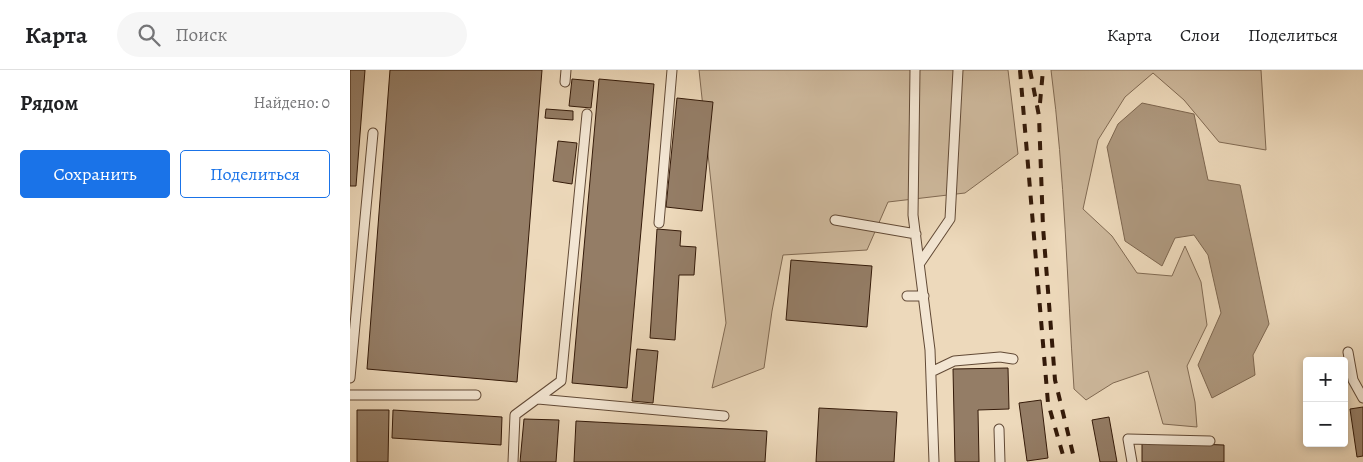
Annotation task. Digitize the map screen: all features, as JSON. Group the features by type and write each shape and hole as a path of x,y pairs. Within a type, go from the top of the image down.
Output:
{"lane":[{"path":"565,82 566,70"},
{"path":"659,223 672,70"},
{"path":"914,70 914,215 931,372 934,462"},
{"path":"920,263 950,219 958,70"},
{"path":"513,462 515,415 561,381 587,114"},
{"path":"350,378 373,133"},
{"path":"835,220 916,234"},
{"path":"907,296 924,296"},
{"path":"1348,352 1352,380 1363,398"},
{"path":"931,372 954,361 1000,357 1013,359"},
{"path":"350,395 476,395"},
{"path":"538,399 724,416"},
{"path":"999,429 1000,462"},
{"path":"1132,462 1128,440 1210,441"}],"shaded area":[{"path":"699,70 1008,70 1018,154 965,193 888,202 867,250 783,255 772,311 764,368 712,388 726,323"},
{"path":"1051,70 1261,70 1266,150 1219,142 1184,100 1153,73 1125,97 1098,140 1083,209 1112,236 1137,273 1172,276 1185,246 1201,282 1207,325 1187,366 1195,402 1197,427 1163,424 1148,371 1113,383 1086,400 1074,389 1063,189"},
{"path":"1142,103 1194,114 1208,180 1240,185 1269,324 1253,355 1255,375 1212,398 1198,365 1221,313 1208,255 1194,235 1175,238 1162,266 1125,241 1107,147 1118,124"}],"building":[{"path":"350,70 365,70 356,186 350,186"},
{"path":"390,70 542,70 517,382 367,369"},
{"path":"572,79 594,81 591,108 569,106"},
{"path":"599,79 654,84 627,388 572,383"},
{"path":"677,98 713,102 702,211 666,207"},
{"path":"546,109 573,111 573,120 545,118"},
{"path":"558,141 577,143 572,184 553,181"},
{"path":"657,229 681,231 680,246 696,247 694,275 679,275 675,340 650,338"},
{"path":"791,260 872,266 867,327 786,320"},
{"path":"637,349 658,351 653,403 632,401"},
{"path":"1008,368 1009,409 978,410 979,462 955,462 953,369"},
{"path":"1041,400 1048,458 1027,461 1019,403"},
{"path":"1363,407 1363,456 1357,457 1350,409"},
{"path":"819,408 897,412 894,462 816,462"},
{"path":"357,410 389,410 388,462 357,462"},
{"path":"393,410 502,417 501,445 392,438"},
{"path":"1109,417 1117,462 1100,462 1092,420"},
{"path":"524,419 559,420 556,462 520,462"},
{"path":"576,421 767,431 765,462 574,462"},
{"path":"1142,442 1224,445 1224,462 1142,462"}],"railway":[{"path":"1020,70 1048,403 1065,462"},
{"path":"1030,70 1039,116 1043,227 1055,380 1075,462"},
{"path":"1040,103 1043,70"}]}
